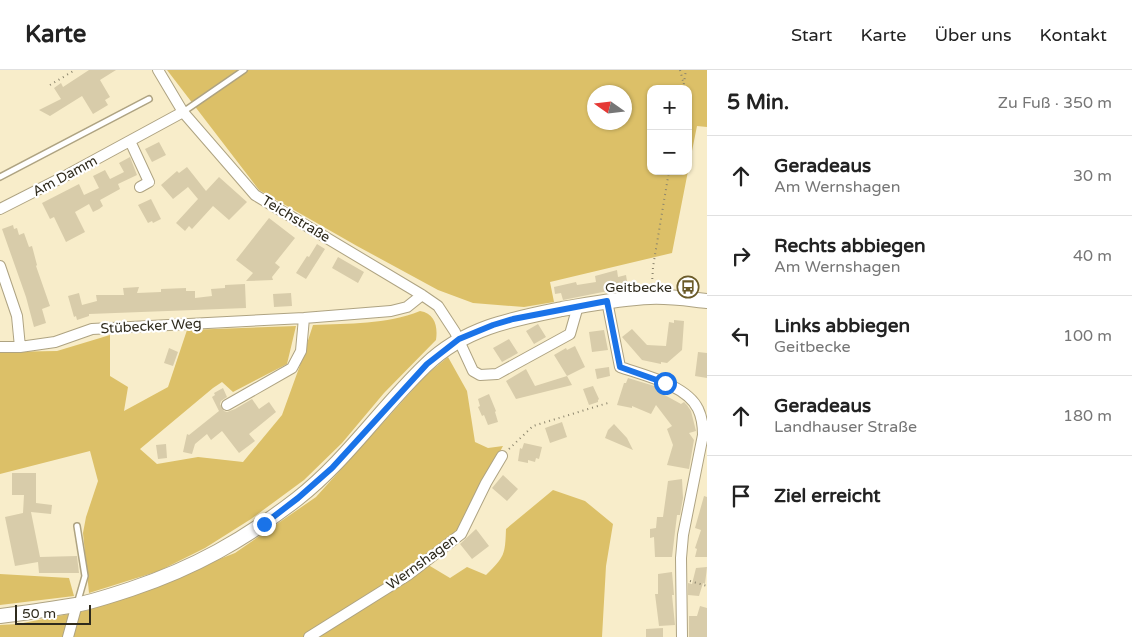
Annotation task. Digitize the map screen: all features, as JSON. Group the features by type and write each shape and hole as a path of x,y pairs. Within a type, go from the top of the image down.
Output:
{"street":[{"name":"Teichstraße","path":"158,70 183,112 255,195 438,306 459,339 473,372 480,375 497,374 570,334 578,306"},
{"name":"Am Damm","path":"0,209 183,112"},
{"path":"130,141 150,182 140,186"},
{"path":"0,266 17,316 20,347"},
{"name":"Stübecker Weg","path":"0,347 20,347 55,342 92,329 304,318 392,311 407,307 422,295"},
{"path":"0,616 104,598 166,577 234,544 298,498 332,468 427,364 459,339 474,332 506,321 607,301 652,296 707,301"},
{"path":"607,301 620,367 665,383 687,395 698,407 702,424 703,435 683,535 682,637"},
{"path":"227,405 292,368 301,351 304,318"},
{"name":"Wernshagen","path":"309,637 408,574 461,534 486,483 502,456"},
{"path":"68,637 77,604"}],"lane":[{"path":"183,112 244,70"},
{"path":"0,177 149,99"},
{"path":"76,526 85,576 77,604"}],"path":[{"path":"50,84 75,70"},
{"path":"680,70 684,84"},
{"path":"684,84 686,70"},
{"path":"652,296 653,267 668,175"},
{"path":"502,456 533,426 611,402"},
{"path":"682,578 707,586"}],"shaded area":[{"path":"167,70 707,70 707,127 697,126 692,151 692,85 647,85 647,175 687,175 672,253 550,282 554,302 524,307 473,303 438,290 259,190"},
{"path":"420,311 425,312 434,321 436,340 384,393 342,443 304,480 251,519 205,548 159,571 89,593 83,533 86,517 98,481 90,451 0,474 0,352 57,351 110,335 110,376 128,387 124,411 168,387 187,330 296,326 287,364 233,392 222,382 140,449 157,464 198,457 243,462 282,415 313,325 381,321 407,316"},
{"path":"448,357 467,391 475,442 488,448 503,446 457,532 424,557 430,566 450,578 467,567 486,575 503,555 506,529 553,490 585,501 613,524 606,566 602,637 0,637 0,625 18,624 89,610 235,553 316,497 426,375"},
{"path":"0,574 69,578 74,596 0,605"}],"building":[{"path":"89,70 116,70 100,80 110,97 105,100 108,105 93,114 82,96 50,116 39,110 61,99 54,88 61,83 63,87"},
{"path":"159,142 166,155 152,162 145,149"},
{"path":"130,157 137,175 118,184 120,189 100,200 103,206 99,209 93,212 89,204 75,212 85,232 66,242 54,217 50,219 42,203 79,184 84,195 99,188 93,176 105,170 110,179 124,172 119,163"},
{"path":"187,167 206,191 219,177 247,202 229,220 213,206 192,229 189,226 185,231 176,223 198,199 188,187 173,199 161,185 177,171 179,173"},
{"path":"151,199 161,219 148,223 138,205"},
{"path":"269,218 295,238 275,263 280,267 272,277 273,280 246,281 253,273 236,260"},
{"path":"13,225 14,229 17,228 19,235 24,233 29,247 32,246 36,266 50,306 42,309 46,323 34,327 26,297 2,229"},
{"path":"317,244 325,249 306,279 296,273"},
{"path":"338,257 364,272 358,283 332,268"},
{"path":"617,270 618,277 626,275 628,287 563,300 561,293 555,294 554,287 576,282 577,285 596,282 595,276"},
{"path":"245,284 246,308 89,314 89,316 77,320 76,316 74,317 68,296 79,293 82,305 97,301 96,295 124,295 123,288 139,287 137,293 161,292 161,289 186,288 186,291 195,291 195,298 212,296 211,289 225,288 225,285"},
{"path":"291,293 292,306 274,307 273,294"},
{"path":"674,320 684,321 682,350 667,363 661,362 661,364 642,360 622,337 632,329 647,345 666,346 669,322 674,323"},
{"path":"538,324 546,337 534,344 526,331"},
{"path":"604,330 608,350 592,352 589,332"},
{"path":"509,339 518,353 502,362 493,348"},
{"path":"575,346 585,367 567,376 554,355 566,348 567,350"},
{"path":"169,348 178,352 173,366 164,363"},
{"path":"698,352 707,353 707,378 695,376"},
{"path":"609,367 610,376 597,379 595,369"},
{"path":"526,369 535,386 567,376 572,385 516,399 506,381"},
{"path":"628,378 661,388 661,393 681,404 684,402 687,405 691,411 696,431 689,433 694,440 689,469 667,465 673,445 667,429 672,426 656,405 651,414 632,406 632,408 617,405 624,383 626,383"},
{"path":"593,386 599,399 598,402 589,405 583,389"},
{"path":"223,388 227,397 220,404 224,411 227,412 235,409 252,399 259,409 269,402 276,412 249,434 255,441 239,453 222,431 211,440 207,434 195,444 192,454 183,452 187,434 189,435 219,411 212,397 215,395 214,393"},
{"path":"489,394 498,422 488,425 478,407 480,406 478,399"},
{"path":"562,422 567,437 550,443 545,428"},
{"path":"614,424 627,438 633,450 605,438 608,430"},
{"path":"524,443 542,447 539,459 536,458 535,462 528,460 528,463 518,461 520,448 522,449"},
{"path":"166,444 167,458 158,459 156,445"},
{"path":"12,473 36,473 36,503 52,505 51,514 31,512 40,557 77,556 79,573 39,573 38,562 15,566 5,517 23,513 24,495 12,495"},
{"path":"503,475 518,489 507,501 492,488"},
{"path":"682,479 683,498 680,515 677,515 672,557 655,557 654,537 650,538 650,529 656,528 657,517 663,517 668,481"},
{"path":"704,496 707,497 707,557 695,557 697,549 695,548 701,530 695,528"},
{"path":"476,529 489,546 472,559 460,544"},
{"path":"707,567 705,584 703,583 699,596 688,595 688,583 692,584 696,568"},
{"path":"672,572 675,625 659,626 655,594 658,594 658,574"},
{"path":"700,606 707,608 707,637 689,637 689,616 697,616"},
{"path":"663,628 663,637 646,637 646,629"}],"place":[{"name":"Geitbecke","path":"688,287"}],"route":[{"path":"264,524 298,498 332,468 427,364 459,339 493,325 513,319 607,301 620,367 665,383"}]}
